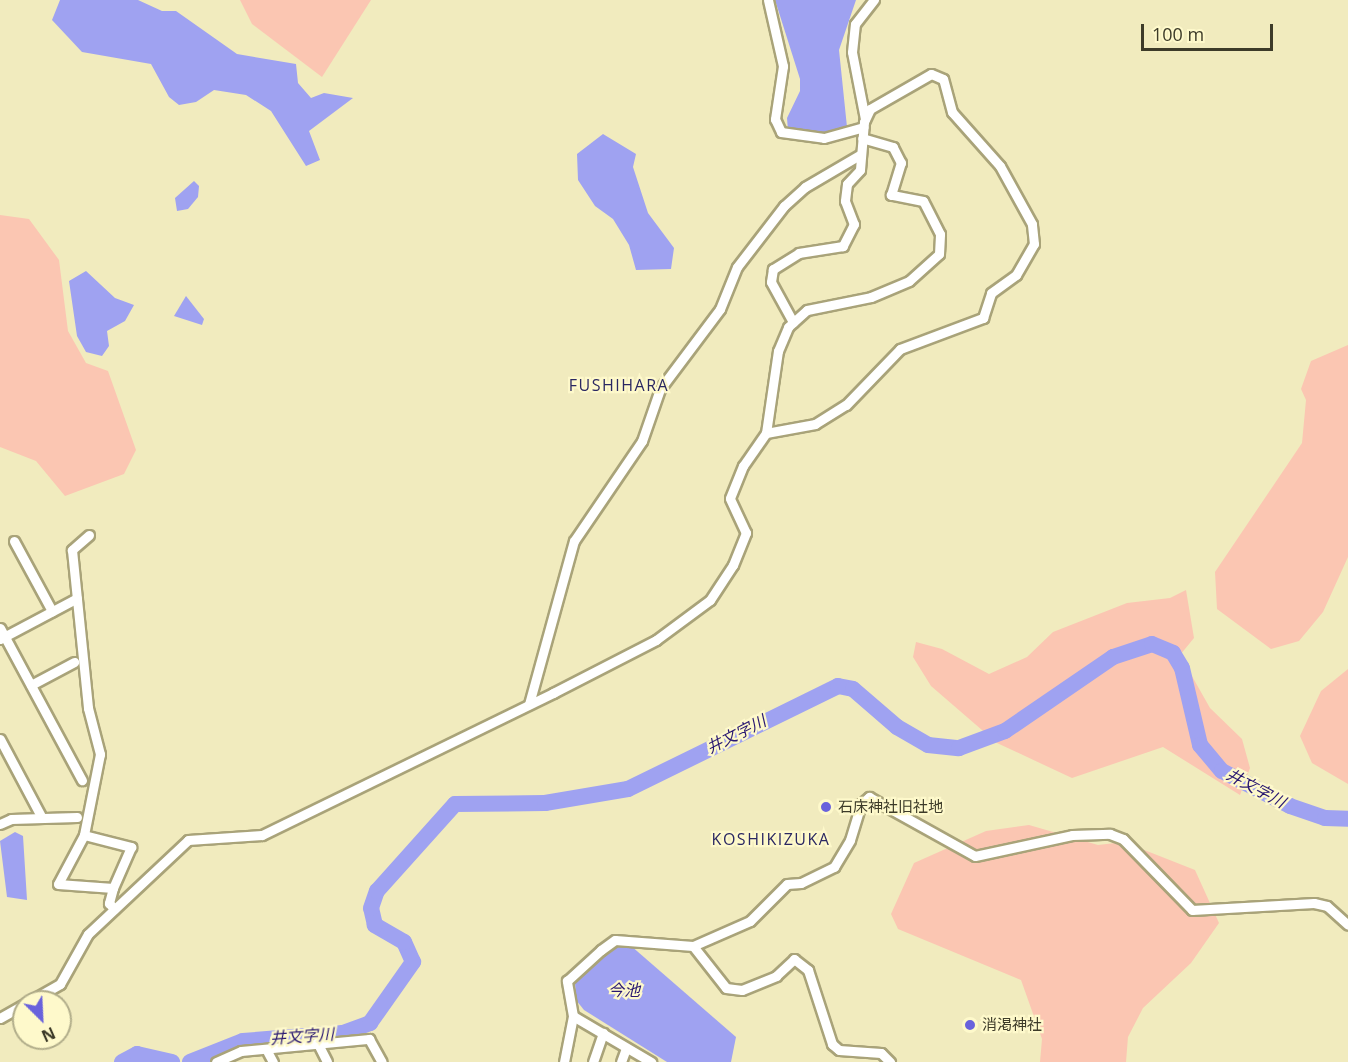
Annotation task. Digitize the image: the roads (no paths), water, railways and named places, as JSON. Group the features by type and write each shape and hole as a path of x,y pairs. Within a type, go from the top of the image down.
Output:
{"street":[{"path":"768,0 783,66 775,119 782,132 824,138 864,123"},
{"path":"864,123 858,105 852,52 855,24 874,0"},
{"path":"766,434 815,424 846,405 900,349 983,318 992,293 1016,275 1034,244 1032,224 1000,166 952,112 943,79 931,74 891,93 870,109 864,123 860,170 848,184 845,201 854,224 843,246 799,253 773,268 771,282 793,322"},
{"path":"0,1018 60,984 88,934 188,840 262,836 656,640 710,600 734,565 746,533 730,498 743,466 766,434 778,351 793,322 807,310 871,297 909,281 939,254 940,234 923,201 891,195 901,163 893,147 862,138"},
{"path":"529,704 574,541 642,441 660,389 720,309 737,267 784,206 805,187 861,154"},
{"path":"89,535 72,550 88,708 100,754 84,835 58,884 113,888"},
{"path":"14,541 52,611"},
{"path":"76,598 1,634 82,780"},
{"path":"31,685 74,662"},
{"path":"0,739 41,816"},
{"path":"564,1062 573,1016 567,981 615,939 693,946 750,921 787,884 801,883 834,867 850,840 861,804 869,797 975,856 1072,835 1110,834 1123,839 1192,910 1314,903 1328,906 1348,925"},
{"path":"0,824 41,816 76,817"},
{"path":"84,835 131,847 113,888 109,903 114,909"},
{"path":"693,946 726,988 742,990 759,983 794,959 808,970 832,1044 839,1050 881,1053 890,1062"},
{"path":"573,1016 649,1061"},
{"path":"593,1062 603,1033"},
{"path":"216,1062 241,1051 317,1042 369,1039 382,1062"},
{"path":"317,1042 327,1062"},
{"path":"621,1062 626,1048"},
{"path":"266,1049 273,1062"}],"water":[{"path":"60,0 138,0 162,11 176,11 237,54 296,64 298,83 311,98 324,93 353,98 309,131 320,160 306,166 271,111 246,95 214,90 196,102 179,105 169,97 151,64 82,52 52,20"},
{"path":"775,0 856,0 839,50 847,127 801,142 788,131 787,118 800,91 800,79"},
{"path":"603,134 636,154 633,167 648,213 674,248 671,269 636,270 629,245 613,219 595,206 578,180 577,154"},
{"path":"194,181 199,186 198,197 188,209 177,211 175,198"},
{"path":"86,271 115,298 134,305 125,321 107,331 109,346 102,356 86,352 77,336 69,281"},
{"path":"186,296 204,319 202,325 174,316"},
{"path":"15,832 23,836 27,900 7,897 0,841"},
{"name":"今池","path":"614,945 630,945 736,1037 731,1062 667,1062 584,1010 576,1000 575,983"}],"waterway":[{"name":"井文字川","path":"190,1062 243,1041 343,1033 370,1023 413,962 404,942 375,925 371,908 377,891 455,804 545,803 628,789 838,686 853,689 897,727 928,745 959,748 1005,731 1113,657 1152,644 1173,653 1182,668 1200,745 1222,771 1290,806 1325,818 1348,819"},
{"name":"井文字川","path":"122,1062 137,1054 172,1062"}],"place":[{"name":"石床神社旧社地","path":"826,807"},
{"name":"消渇神社","path":"970,1025"}],"district":[{"name":"FUSHIHARA","path":"619,385"},
{"name":"KOSHIKIZUKA","path":"771,839"}]}
